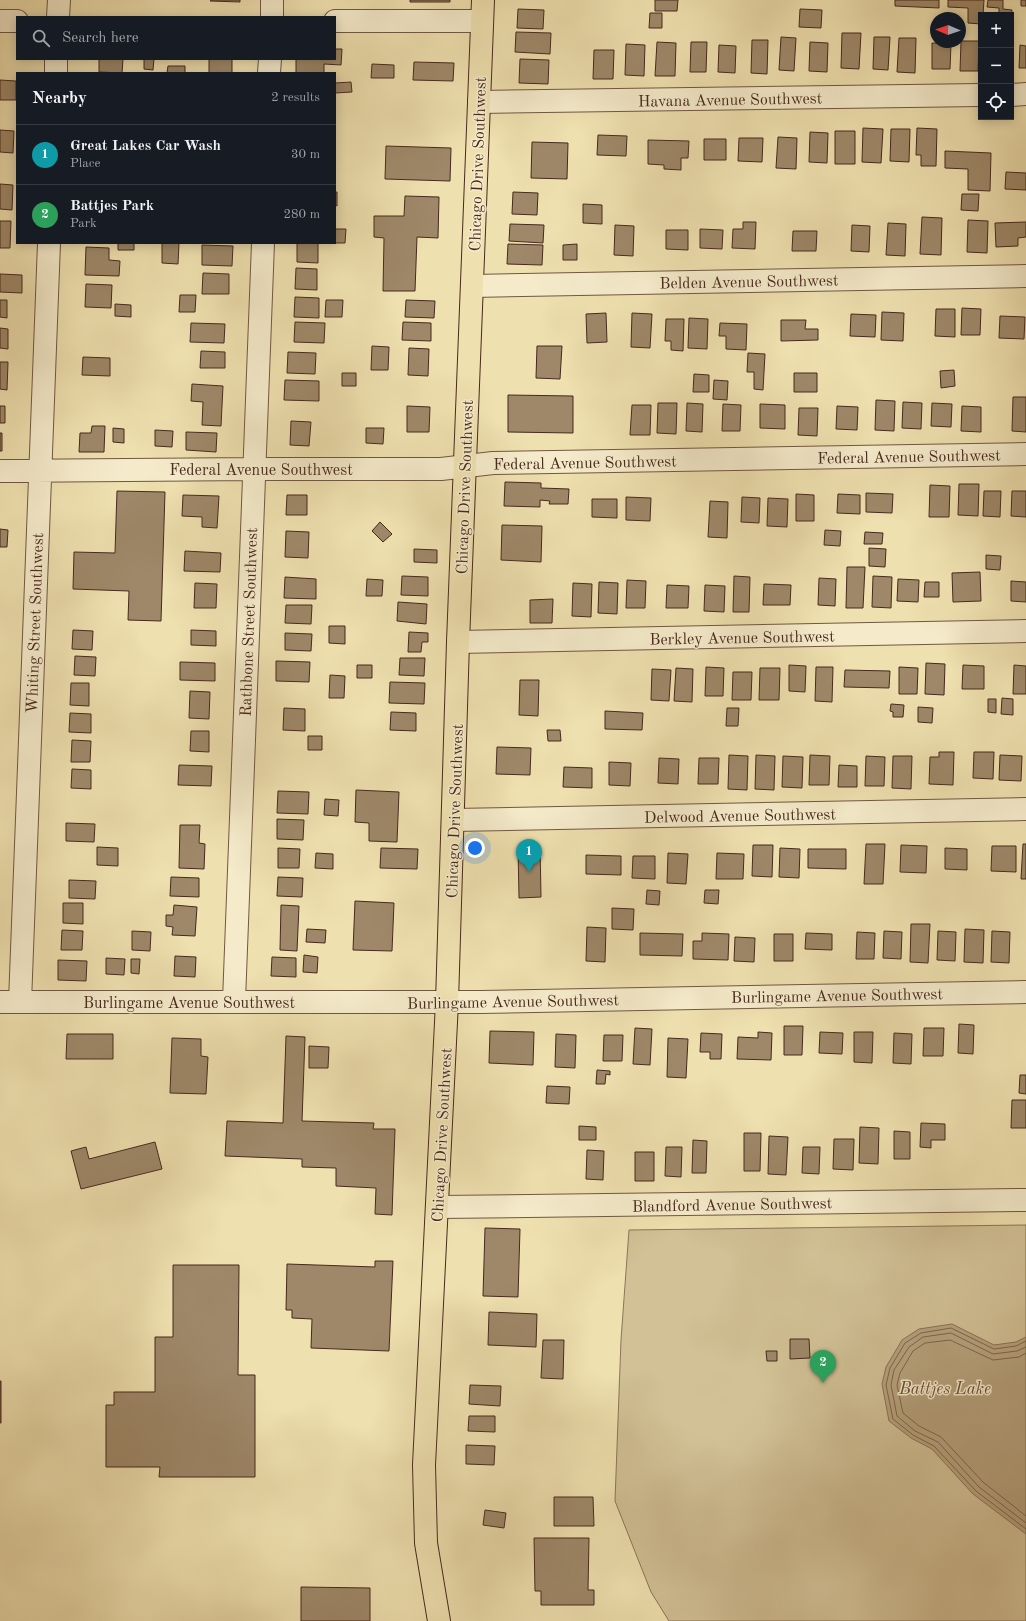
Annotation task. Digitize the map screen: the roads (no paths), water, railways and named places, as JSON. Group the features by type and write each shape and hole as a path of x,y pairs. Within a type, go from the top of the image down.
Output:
{"main road":[{"name":"Chicago Drive Southwest","path":"439,1621 426,1543 424,1472 447,1002 454,820 458,642 483,10"}],"street":[{"path":"58,16 59,0"},
{"path":"272,0 272,16"},
{"path":"336,21 483,10"},
{"path":"0,21 16,21"},
{"path":"56,60 56,72"},
{"path":"270,60 270,72"},
{"path":"1014,95 1026,94"},
{"name":"Havana Avenue Southwest","path":"479,102 978,95"},
{"name":"Whiting Street Southwest","path":"10,1002 39,471 49,244"},
{"name":"Rathbone Street Southwest","path":"234,1001 263,244"},
{"name":"Belden Avenue Southwest","path":"472,286 1026,276"},
{"name":"Federal Avenue Southwest","path":"0,471 441,469 500,463 1026,454"},
{"name":"Berkley Avenue Southwest","path":"458,642 1026,631"},
{"name":"Delwood Avenue Southwest","path":"454,820 1026,809"},
{"name":"Burlingame Avenue Southwest","path":"10,1002 447,1002 1026,992"},
{"name":"Blandford Avenue Southwest","path":"438,1207 1026,1200"}],"water":[{"name":"Battjes Lake","path":"952,1324 994,1345 1016,1342 1026,1337 1026,1534 973,1494 932,1449 911,1438 889,1421 882,1384 886,1367 902,1340 919,1329"}],"place":[{"name":"Great Lakes Car Wash","path":"529,872"},
{"name":"Battjes Park","path":"823,1383"}]}
